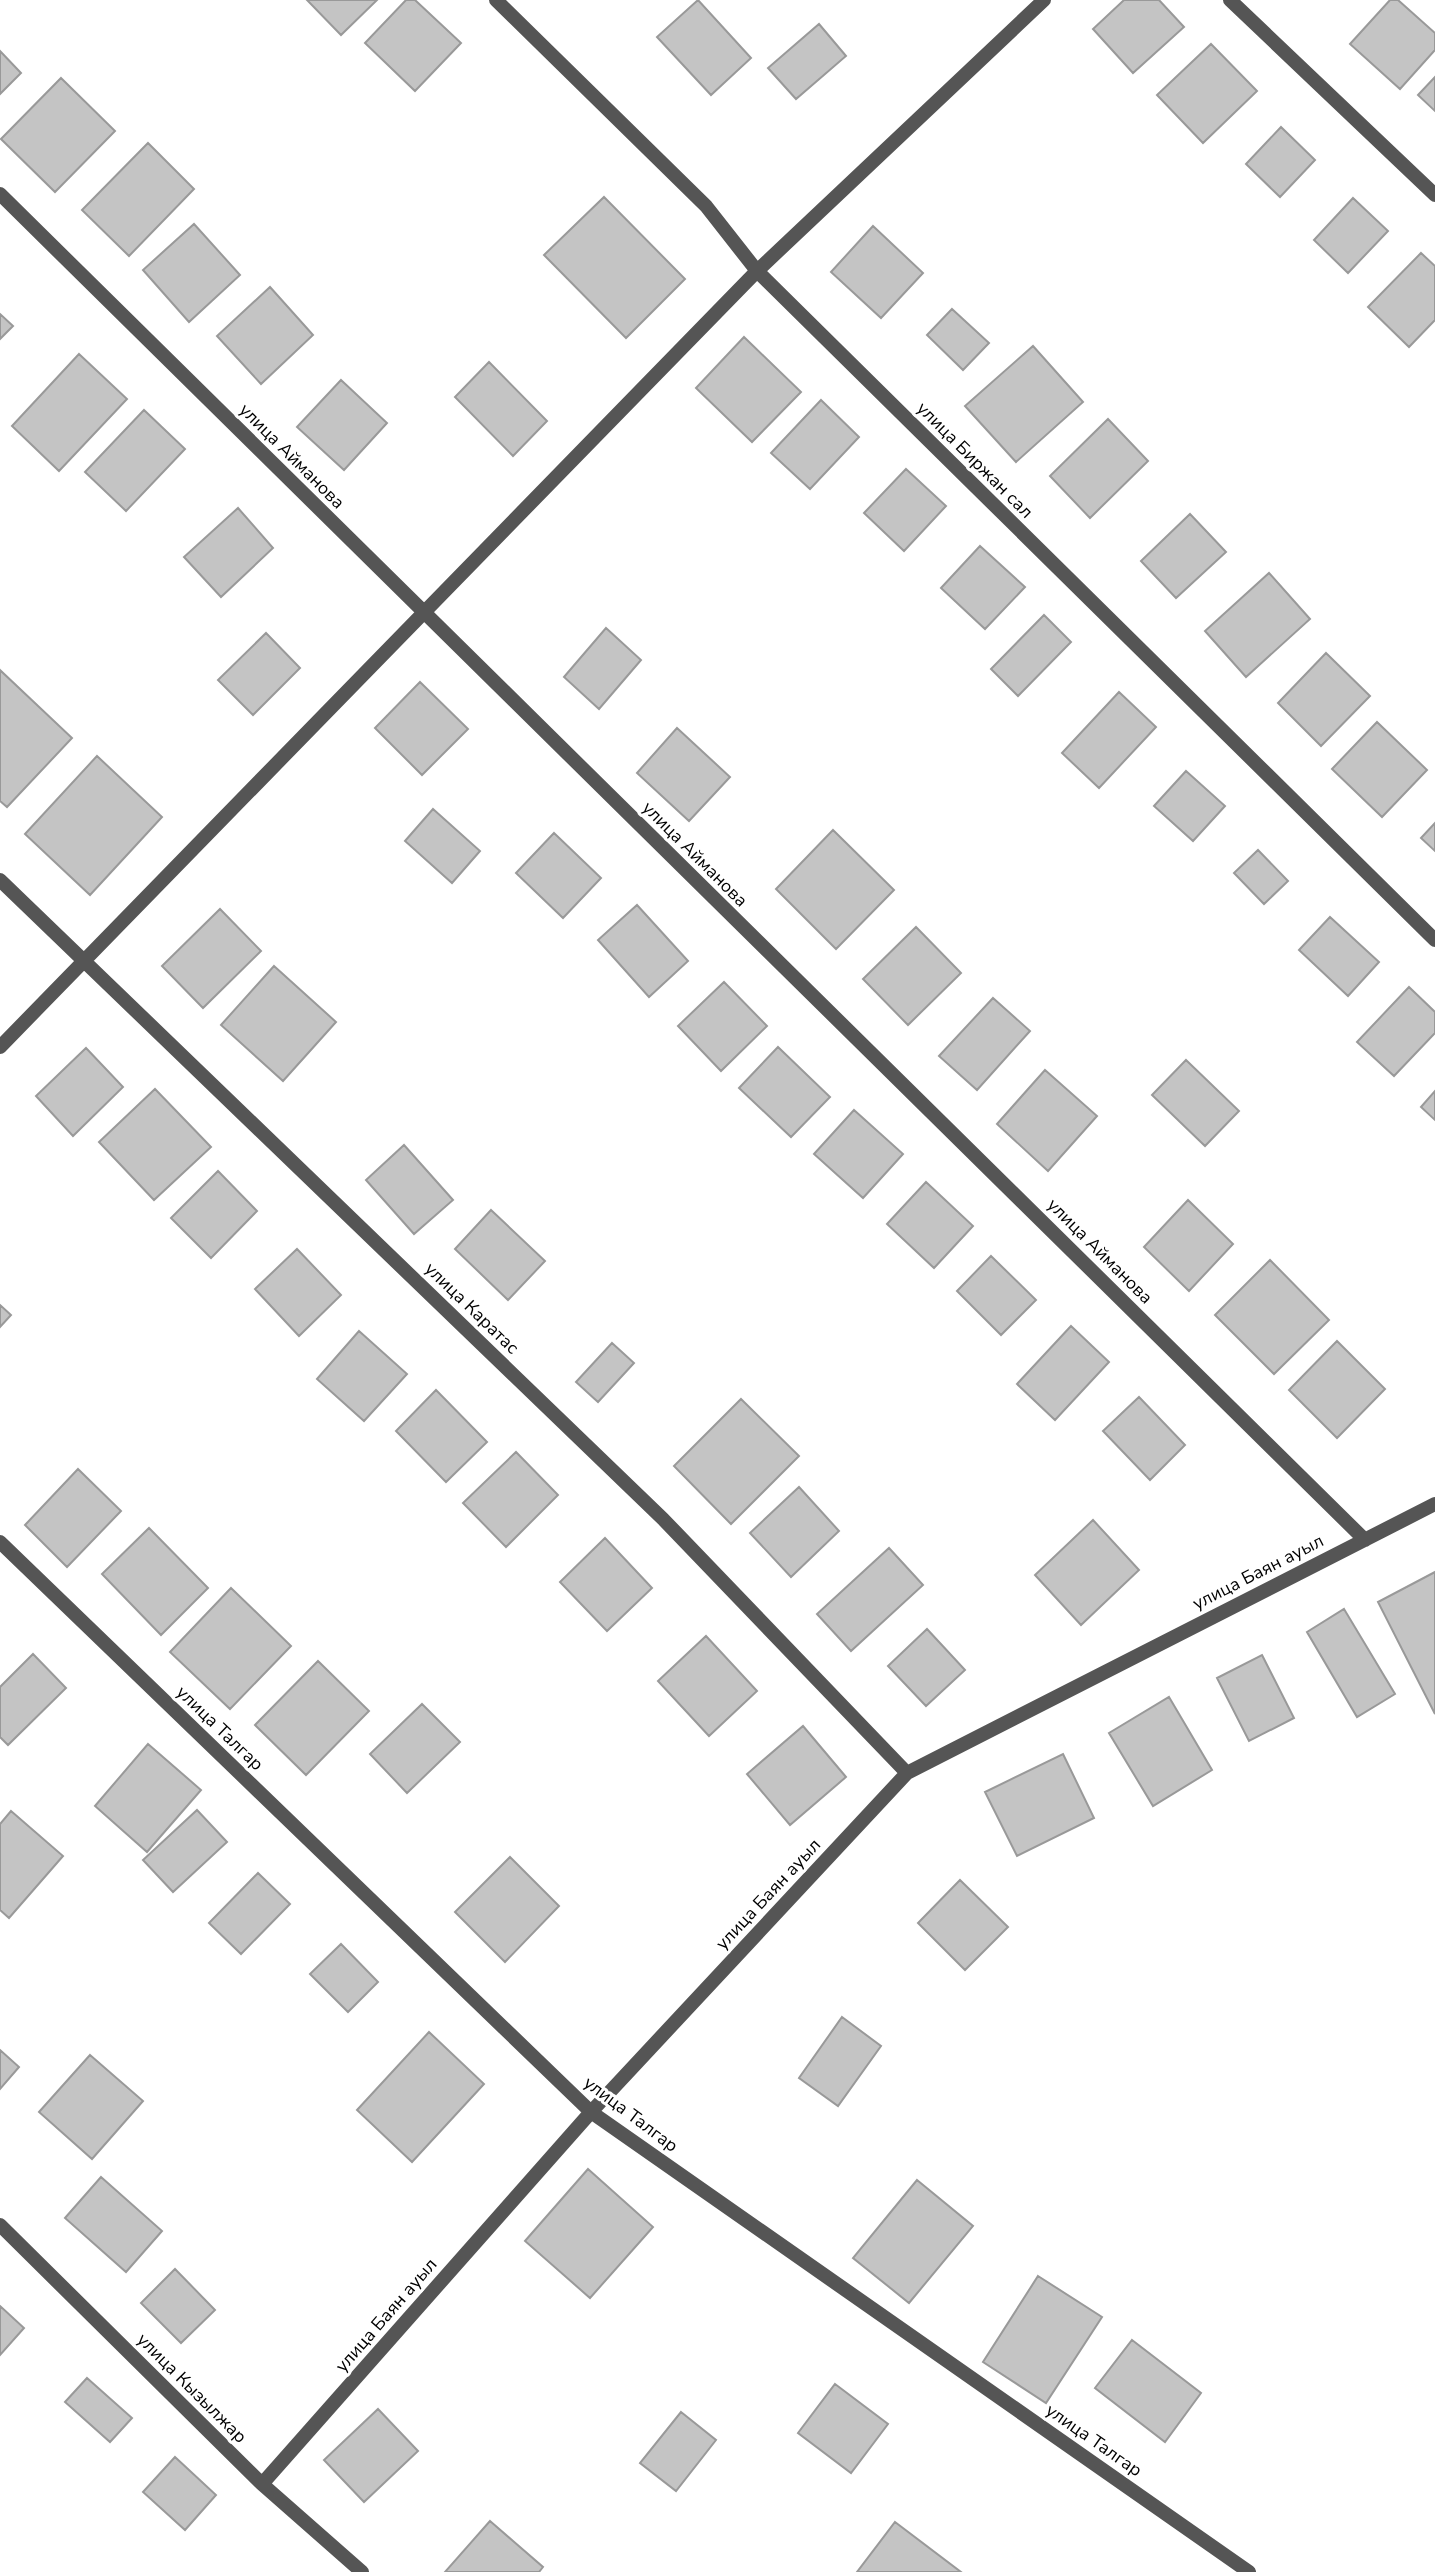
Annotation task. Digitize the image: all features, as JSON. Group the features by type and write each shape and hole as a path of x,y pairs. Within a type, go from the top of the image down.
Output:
{"street":[{"name":"улица Биржан сал","path":"496,0 706,206 757,271 1435,940"},
{"path":"0,1047 757,271 1044,0"},
{"path":"1230,0 1435,195"},
{"name":"улица Айманова","path":"0,194 1365,1539"},
{"name":"улица Каратас","path":"0,880 663,1519 907,1773"},
{"name":"улица Баян ауыл","path":"262,2484 591,2112 907,1773 1435,1504"},
{"name":"улица Талгар","path":"0,1542 591,2112 1249,2572"},
{"name":"улица Кызылжар","path":"0,2225 262,2484 362,2572"}],"building":[{"path":"307,0 377,0 341,35"},
{"path":"406,0 415,0 461,43 415,91 365,43"},
{"path":"698,0 751,58 711,95 657,37"},
{"path":"1124,0 1159,0 1184,27 1133,73 1093,29"},
{"path":"1390,0 1398,0 1435,33 1435,50 1400,89 1350,44"},
{"path":"819,24 846,56 796,99 768,68"},
{"path":"1211,44 1257,91 1203,143 1157,95"},
{"path":"0,51 21,73 0,94"},
{"path":"1435,77 1435,111 1418,95"},
{"path":"61,78 115,131 55,192 1,139"},
{"path":"1281,127 1315,160 1280,197 1246,164"},
{"path":"148,143 194,189 129,256 82,210"},
{"path":"604,197 685,279 626,338 544,255"},
{"path":"1353,198 1388,231 1348,273 1314,240"},
{"path":"194,224 240,275 189,322 143,270"},
{"path":"873,226 923,273 881,318 831,272"},
{"path":"1421,253 1435,266 1435,320 1409,347 1368,307"},
{"path":"270,287 313,335 261,384 217,336"},
{"path":"952,309 989,343 963,370 927,335"},
{"path":"0,314 13,326 0,339"},
{"path":"744,337 801,392 752,442 696,388"},
{"path":"1033,346 1083,402 1016,462 965,406"},
{"path":"79,354 127,399 59,471 12,426"},
{"path":"489,362 547,421 513,456 455,397"},
{"path":"341,380 387,423 344,470 297,427"},
{"path":"821,400 859,437 810,489 771,453"},
{"path":"144,410 185,449 126,511 85,472"},
{"path":"1108,419 1148,461 1090,518 1050,476"},
{"path":"906,469 946,506 904,551 864,513"},
{"path":"238,508 273,548 221,597 184,557"},
{"path":"1190,514 1226,552 1176,598 1141,561"},
{"path":"980,546 1025,587 985,629 941,588"},
{"path":"1269,573 1310,619 1246,677 1205,631"},
{"path":"1044,615 1071,642 1018,696 991,669"},
{"path":"606,628 641,660 599,709 564,677"},
{"path":"266,633 300,668 253,715 218,680"},
{"path":"1326,653 1370,696 1321,746 1278,703"},
{"path":"0,670 72,738 7,807 0,801"},
{"path":"420,682 468,729 422,775 375,728"},
{"path":"1119,692 1156,727 1099,788 1062,753"},
{"path":"1377,722 1427,770 1382,817 1332,769"},
{"path":"677,728 730,777 689,821 637,773"},
{"path":"97,756 162,817 90,895 25,834"},
{"path":"1186,771 1225,806 1193,841 1154,806"},
{"path":"433,809 480,851 452,883 405,841"},
{"path":"1435,823 1435,851 1421,838"},
{"path":"833,830 894,890 836,949 776,889"},
{"path":"554,833 601,878 563,918 516,873"},
{"path":"1258,850 1288,881 1264,904 1234,873"},
{"path":"637,905 688,961 649,997 598,940"},
{"path":"220,909 261,951 203,1008 162,966"},
{"path":"1330,917 1379,962 1348,996 1299,950"},
{"path":"916,927 961,973 908,1025 863,979"},
{"path":"274,966 336,1022 283,1081 221,1025"},
{"path":"724,982 767,1026 721,1071 678,1026"},
{"path":"1409,987 1435,1012 1435,1033 1394,1076 1357,1042"},
{"path":"993,998 1030,1031 977,1090 939,1056"},
{"path":"778,1047 830,1097 791,1137 739,1088"},
{"path":"86,1048 123,1087 73,1136 36,1096"},
{"path":"1186,1060 1239,1111 1205,1146 1152,1095"},
{"path":"1045,1070 1097,1116 1048,1171 997,1124"},
{"path":"155,1089 211,1147 154,1200 99,1142"},
{"path":"1435,1091 1435,1120 1421,1107"},
{"path":"854,1110 903,1154 863,1198 814,1154"},
{"path":"404,1145 453,1200 414,1234 366,1180"},
{"path":"218,1171 257,1211 211,1258 171,1218"},
{"path":"926,1182 973,1226 934,1268 887,1224"},
{"path":"1188,1200 1233,1244 1189,1291 1144,1247"},
{"path":"491,1210 545,1261 508,1300 455,1249"},
{"path":"297,1249 341,1295 299,1336 255,1289"},
{"path":"991,1256 1036,1300 1001,1335 957,1291"},
{"path":"1270,1260 1329,1320 1274,1374 1215,1315"},
{"path":"0,1305 11,1315 0,1327"},
{"path":"1071,1326 1109,1362 1055,1420 1017,1384"},
{"path":"359,1331 407,1374 364,1421 317,1379"},
{"path":"1337,1341 1385,1389 1337,1438 1289,1390"},
{"path":"612,1343 634,1363 598,1402 576,1382"},
{"path":"436,1390 487,1442 446,1482 396,1431"},
{"path":"1139,1397 1185,1445 1150,1480 1103,1431"},
{"path":"741,1399 799,1456 731,1524 674,1466"},
{"path":"516,1452 558,1495 506,1547 463,1503"},
{"path":"78,1469 121,1511 67,1567 25,1525"},
{"path":"799,1487 839,1531 791,1577 750,1533"},
{"path":"1093,1520 1139,1570 1081,1625 1035,1575"},
{"path":"149,1528 208,1588 161,1635 102,1574"},
{"path":"605,1538 652,1588 607,1631 560,1582"},
{"path":"889,1548 923,1585 851,1651 817,1614"},
{"path":"1435,1572 1435,1714 1378,1602"},
{"path":"231,1588 291,1646 230,1709 170,1652"},
{"path":"1344,1609 1395,1694 1357,1717 1307,1632"},
{"path":"927,1629 965,1670 926,1706 888,1666"},
{"path":"706,1636 757,1691 709,1736 658,1681"},
{"path":"33,1654 66,1688 8,1745 0,1737 0,1687"},
{"path":"1262,1655 1294,1718 1249,1741 1217,1678"},
{"path":"318,1661 369,1711 306,1775 255,1725"},
{"path":"1169,1697 1212,1770 1153,1806 1109,1733"},
{"path":"422,1704 460,1742 407,1793 370,1754"},
{"path":"803,1726 846,1777 790,1825 747,1774"},
{"path":"148,1744 201,1790 147,1852 95,1806"},
{"path":"1063,1754 1094,1818 1017,1856 985,1792"},
{"path":"197,1810 227,1842 173,1892 143,1860"},
{"path":"11,1811 63,1856 9,1918 0,1910 0,1824"},
{"path":"510,1857 559,1906 505,1962 455,1912"},
{"path":"258,1873 290,1904 241,1954 209,1923"},
{"path":"960,1880 1008,1927 965,1970 918,1923"},
{"path":"341,1944 378,1982 348,2012 310,1974"},
{"path":"842,2017 881,2046 838,2106 799,2078"},
{"path":"429,2032 484,2084 412,2162 357,2110"},
{"path":"0,2050 19,2067 0,2089"},
{"path":"90,2055 143,2101 92,2159 39,2112"},
{"path":"588,2169 653,2227 590,2298 525,2241"},
{"path":"101,2177 162,2231 126,2272 65,2218"},
{"path":"917,2180 973,2226 909,2303 853,2258"},
{"path":"175,2269 215,2310 181,2343 141,2303"},
{"path":"1038,2276 1102,2317 1046,2403 983,2362"},
{"path":"0,2306 24,2328 0,2355"},
{"path":"1132,2340 1201,2393 1165,2442 1095,2388"},
{"path":"87,2378 132,2418 110,2442 65,2402"},
{"path":"835,2384 888,2424 851,2473 798,2433"},
{"path":"378,2409 418,2451 364,2502 324,2460"},
{"path":"681,2412 716,2440 676,2491 640,2463"},
{"path":"175,2457 216,2495 185,2530 143,2492"},
{"path":"490,2521 543,2567 539,2572 445,2572"},
{"path":"895,2522 961,2572 857,2572"}]}
